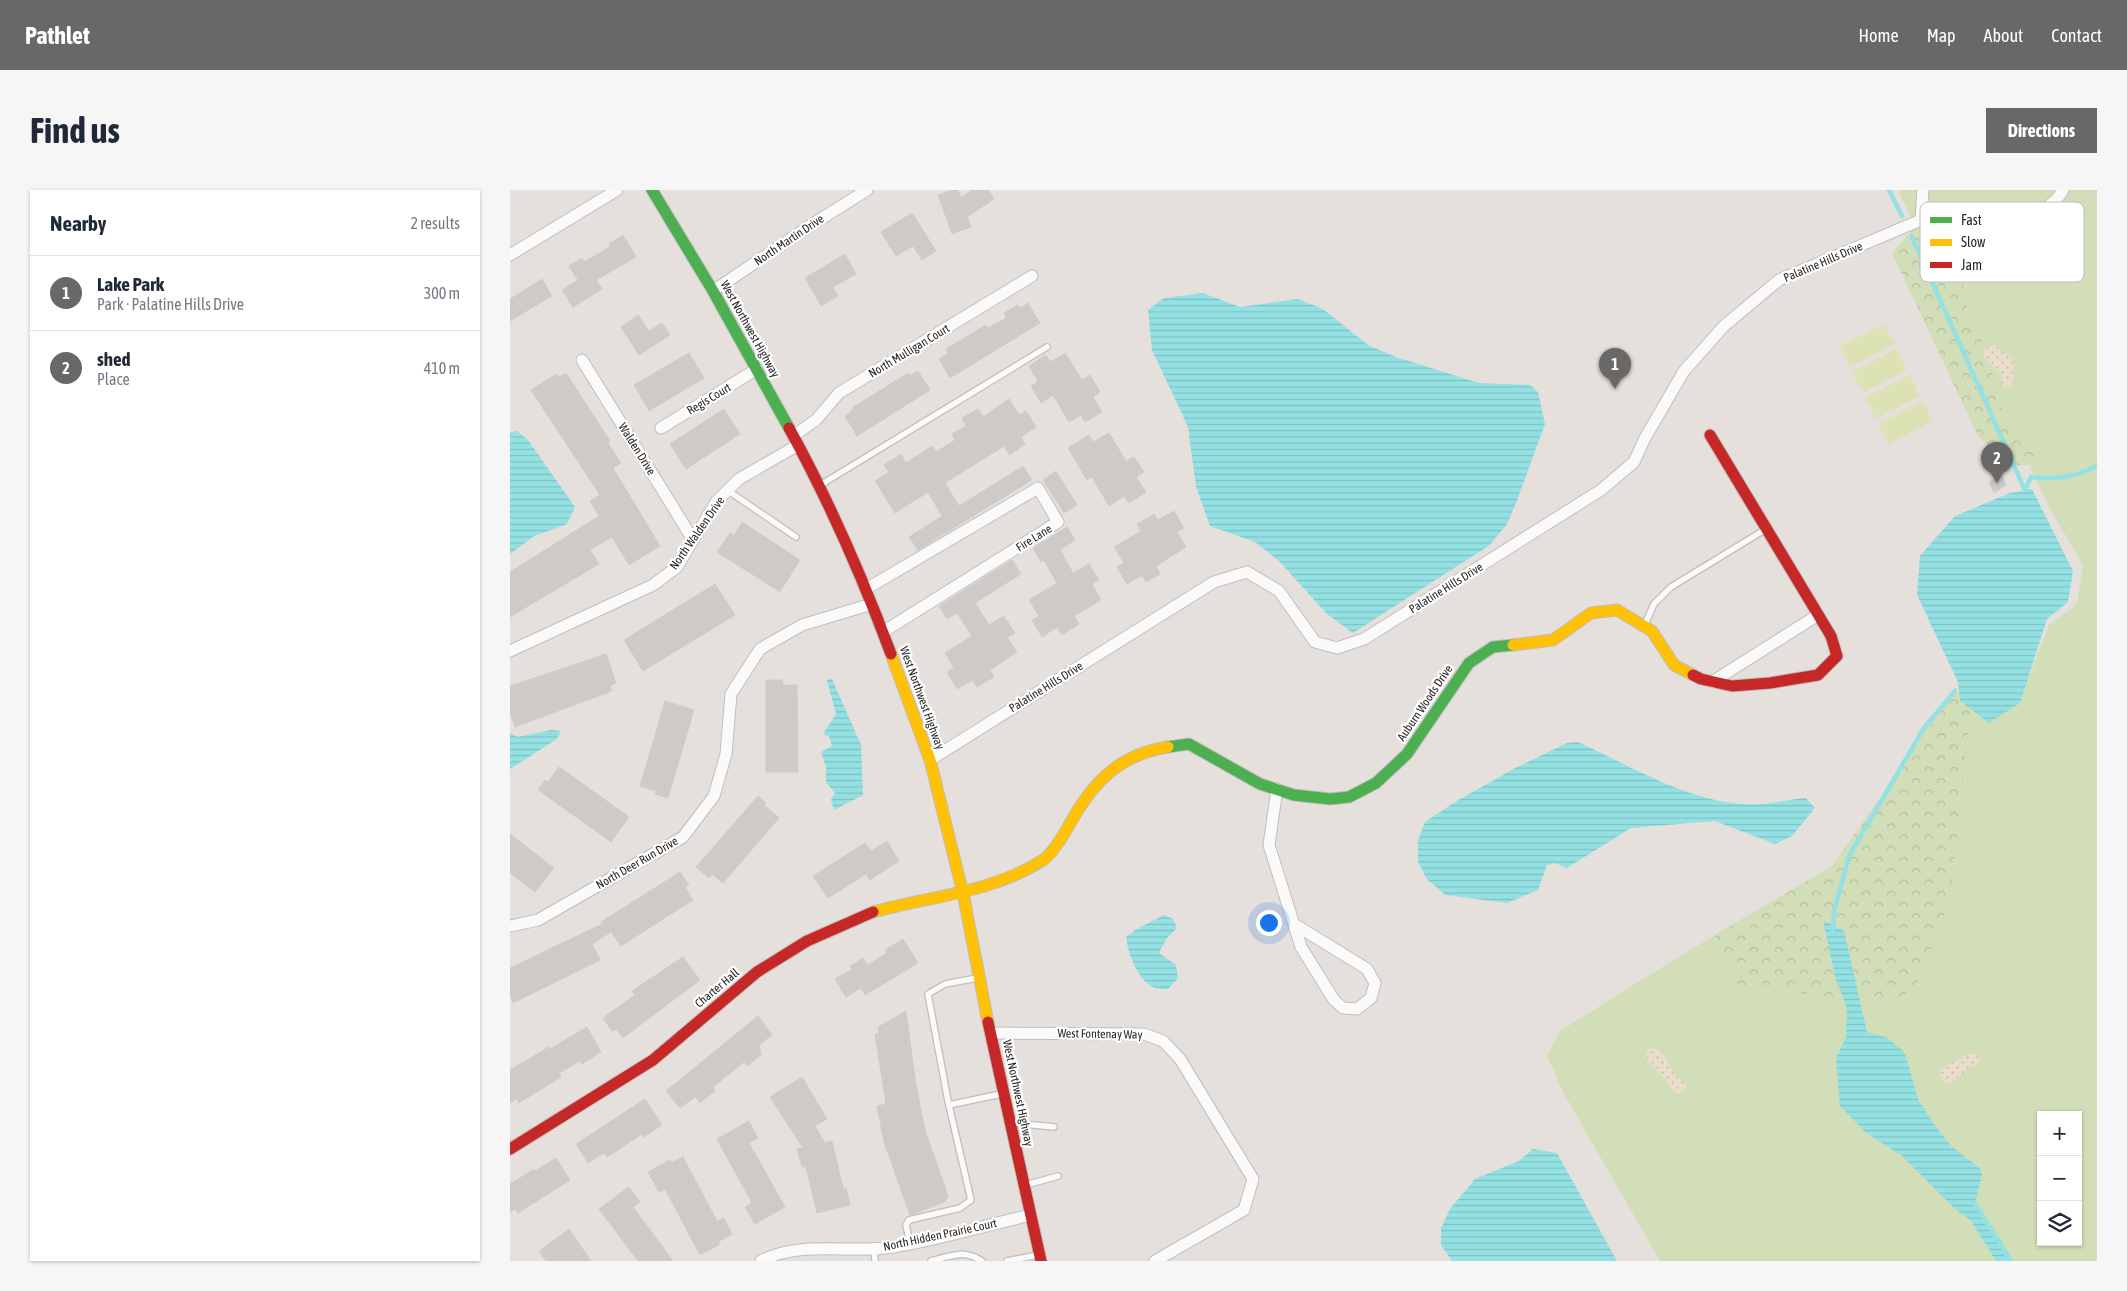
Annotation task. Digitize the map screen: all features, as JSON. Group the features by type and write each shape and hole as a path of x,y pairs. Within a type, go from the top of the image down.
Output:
{"street":[{"path":"510,255 617,190"},
{"name":"West Northwest Highway","path":"652,190 713,291 820,485 866,589 930,760 963,893 979,978 1040,1258"},
{"name":"North Martin Drive","path":"713,291 867,190"},
{"path":"2055,202 2063,190"},
{"name":"Palatine Hills Drive","path":"930,760 1214,582 1247,572 1280,591 1315,642 1337,648 1364,639 1601,490 1634,462 1645,438 1684,371 1724,326 1779,280 1920,220"},
{"name":"North Mulligan Court","path":"796,440 839,393 1032,276"},
{"name":"Walden Drive","path":"582,360 692,538"},
{"name":"Regis Court","path":"661,428 757,369"},
{"name":"Auburn Woods Drive","path":"963,893 1012,876 1044,859 1066,831 1084,799 1104,776 1148,750 1189,744 1232,766 1260,784 1294,795 1330,799 1349,797 1376,783 1407,754 1469,663 1494,648 1553,640 1591,613 1617,610 1644,626 1652,631 1674,665 1701,679 1732,686 1770,683 1818,675 1837,656 1831,636 1710,435"},
{"name":"North Walden Drive","path":"510,650 653,585 676,567 692,538 716,502 739,479 796,440"},
{"name":"Fire Lane","path":"866,589 1038,488 1058,522 883,632"},
{"name":"North Deer Run Drive","path":"510,926 538,920 683,837 714,796 726,754 732,694 760,649 802,626 872,604"},
{"path":"1712,682 1818,615"},
{"path":"1276,789 1269,845 1301,947 1334,1000 1343,1008 1358,1009 1371,998 1375,983 1367,969 1294,924"},
{"name":"Charter Hall","path":"510,1149 652,1060 757,972 807,941 871,912 911,901 963,893"},
{"name":"West Fontenay Way","path":"991,1033 1144,1034 1162,1041 1180,1060 1253,1179 1244,1210 1155,1261"},
{"name":"North Hidden Prairie Court","path":"761,1261 770,1256 807,1249 892,1248 1031,1215"}],"lane":[{"path":"820,485 1047,347"},
{"path":"728,490 796,537"},
{"path":"1644,626 1654,604 1671,586 1766,529"},
{"path":"910,1243 906,1225 909,1220 960,1208 971,1200 949,1105 928,994 945,984 979,978"},
{"path":"949,1105 1004,1094"},
{"path":"1011,1122 1054,1127"},
{"path":"1024,1185 1058,1176"},
{"path":"874,1249 875,1261"},
{"path":"931,1261 960,1254 972,1254 982,1261"},
{"path":"1007,1261 1040,1258"}],"green space":[{"path":"1898,190 2097,190 2097,1261 1660,1261 1563,1092 1547,1056 1560,1031 1675,959 1849,856 1924,728 1955,691 1971,702 2023,692 2049,625 2077,604 2083,565 2049,507 1942,282 2084,282 2084,202 1920,202 1920,236"},
{"path":"1920,221 1920,282 1963,282 1966,304 1984,347 2005,415 2041,464 2008,466 1978,436 1892,253"},
{"path":"1884,324 1895,344 1850,367 1839,346"},
{"path":"1897,349 1907,370 1863,393 1852,372"},
{"path":"1910,375 1920,396 1876,419 1865,398"},
{"path":"1923,401 1933,421 1888,444 1878,424"},
{"path":"1955,691 1971,702 1951,896 1920,979 1897,1004 1739,986 1715,935 1832,866"}],"sand":[{"path":"1996,345 2005,354 2010,354 2014,362 2014,378 2011,386 2003,388 2001,375 1983,357 1986,347"},
{"path":"1654,1048 1662,1052 1676,1076 1684,1082 1686,1087 1684,1092 1677,1094 1647,1060 1645,1057 1647,1049"},
{"path":"1972,1052 1980,1057 1978,1063 1952,1082 1946,1084 1940,1078 1941,1069"}],"water":[{"path":"1203,293 1240,307 1298,299 1323,309 1368,345 1396,357 1479,383 1530,385 1538,392 1545,424 1507,524 1490,545 1353,633 1327,614 1279,561 1255,542 1210,526 1196,487 1188,427 1152,350 1148,310 1164,298"},
{"path":"517,431 528,440 575,507 567,524 534,536 510,554 510,432"},
{"path":"2032,489 2073,571 2068,602 2047,619 2020,703 1989,723 1960,701 1958,682 1917,595 1920,556 1955,516 2010,493"},
{"path":"832,679 861,745 863,795 834,810 831,800 835,793 826,782 826,767 821,752 832,746 829,736 823,734 836,714 827,680"},
{"path":"551,730 561,731 557,739 510,769 510,733 518,737"},
{"path":"1578,742 1658,780 1700,796 1742,804 1766,804 1806,798 1815,808 1792,836 1775,844 1715,821 1631,828 1567,868 1555,863 1547,865 1538,890 1507,903 1445,895 1426,878 1418,862 1418,840 1425,822 1455,802 1517,767 1567,743"},
{"path":"1164,915 1173,919 1177,928 1166,939 1159,953 1176,965 1178,978 1168,989 1160,989 1149,984 1139,973 1129,951 1126,937 1135,930"},
{"path":"1823,920 1844,931 1867,1032 1888,1038 1905,1053 1918,1099 1935,1126 1951,1146 1980,1168 1982,1175 1975,1203 2011,1261 1996,1261 1972,1222 1952,1206 1902,1156 1865,1132 1840,1106 1836,1058 1846,1037 1847,1008 1835,977"},
{"path":"1533,1149 1557,1153 1617,1261 1452,1261 1441,1245 1441,1228 1450,1209 1475,1179 1519,1161"}],"building":[{"path":"958,190 961,198 972,190 988,190 994,199 967,217 971,227 952,234 938,195"},
{"path":"912,213 936,251 922,260 913,246 896,256 881,232"},
{"path":"623,235 636,257 596,280 602,289 573,307 562,290 578,280 569,266 582,258 584,262 610,247 609,244"},
{"path":"845,254 856,274 833,287 838,296 821,306 805,278"},
{"path":"542,279 552,296 510,321 510,299"},
{"path":"1028,303 1040,323 950,378 939,359 948,353 946,349 986,325 988,328 1006,318 1004,313 1018,305 1020,308"},
{"path":"638,315 649,331 662,323 670,335 639,355 621,327"},
{"path":"689,353 704,378 649,411 634,385"},
{"path":"1065,353 1082,380 1090,375 1100,392 1093,397 1102,412 1085,422 1081,415 1069,422 1053,395 1041,403 1031,386 1038,381 1029,366 1046,355 1050,362"},
{"path":"918,371 930,390 857,436 845,416 853,410 852,408 908,373 910,376"},
{"path":"566,373 610,441 608,443 621,463 613,468 660,546 629,565 612,537 590,550 599,564 510,617 510,572 599,516 590,501 600,495 531,390 556,374 559,377"},
{"path":"1009,399 1019,415 1026,411 1036,427 1021,437 1025,444 1010,455 1004,446 945,483 959,506 1023,466 1032,480 918,550 909,537 942,516 928,492 895,513 875,481 889,472 884,465 901,454 906,463 932,446 936,452 955,440 952,434 966,426 962,418 978,409 983,417"},
{"path":"724,409 740,434 686,469 670,444"},
{"path":"1109,433 1126,461 1134,457 1144,472 1136,477 1146,492 1129,503 1124,496 1109,506 1092,477 1087,480 1068,448 1089,435 1093,442"},
{"path":"1056,471 1077,505 1064,513 1043,480"},
{"path":"2002,475 2006,485 1994,493 1989,482"},
{"path":"1174,511 1184,528 1177,532 1186,547 1156,566 1160,574 1146,582 1142,575 1127,584 1117,567 1124,563 1114,547 1141,531 1137,524 1154,514 1158,520"},
{"path":"742,522 800,560 780,592 717,552 730,533 734,536"},
{"path":"1067,527 1075,540 1060,550 1073,573 1089,564 1099,580 1092,584 1101,600 1074,616 1079,624 1062,635 1057,627 1042,637 1032,620 1039,616 1029,600 1057,583 1044,560 1041,562 1033,548"},
{"path":"1012,560 1021,574 975,603 989,625 1004,616 1015,633 1007,637 1017,652 990,670 994,677 977,687 973,680 957,689 947,672 954,668 945,653 972,636 957,613 947,619 939,606"},
{"path":"715,584 735,615 643,671 624,640"},
{"path":"606,654 616,683 610,686 612,691 515,727 510,712 510,686"},
{"path":"766,680 782,680 783,685 797,685 798,772 766,772"},
{"path":"665,701 694,710 668,798 655,794 656,791 640,786"},
{"path":"559,767 629,817 611,842 538,790 545,780 548,782"},
{"path":"758,796 766,803 764,805 779,818 723,883 712,874 709,878 696,867"},
{"path":"510,834 554,868 535,892 510,873"},
{"path":"887,841 899,861 870,880 866,874 828,898 813,876 865,843 871,851"},
{"path":"680,872 689,885 685,887 693,900 621,946 611,932 592,944 600,960 513,1003 510,995 510,968 602,924 601,922"},
{"path":"903,939 918,963 865,995 861,988 846,997 835,979 852,969 850,966 863,958 868,965 887,953 885,950"},
{"path":"683,957 700,980 623,1038 616,1029 612,1031 603,1018 635,995 632,991"},
{"path":"906,1011 916,1085 925,1130 948,1196 945,1202 910,1215 884,1142 877,1106 886,1104 875,1034 879,1033 878,1027"},
{"path":"758,1016 772,1035 759,1045 761,1055 747,1066 744,1062 713,1087 715,1091 700,1103 695,1097 680,1108 666,1091"},
{"path":"587,1027 601,1052 582,1064 580,1061 559,1073 561,1077 519,1103 517,1099 510,1103 510,1070"},
{"path":"802,1077 827,1119 815,1126 825,1143 832,1141 843,1188 846,1188 850,1205 817,1213 806,1167 802,1167 797,1149 803,1148 770,1097"},
{"path":"645,1099 662,1125 644,1137 642,1134 607,1157 604,1153 588,1163 576,1144"},
{"path":"749,1121 758,1138 749,1143 785,1207 755,1224 745,1207 752,1203 717,1139"},
{"path":"683,1157 717,1221 724,1218 732,1234 718,1242 720,1244 700,1255 665,1189 659,1192 648,1172 670,1160 671,1163"},
{"path":"556,1158 570,1180 518,1213 515,1209 510,1212 510,1184"},
{"path":"629,1187 640,1202 633,1207 673,1261 638,1261 599,1209"},
{"path":"569,1229 591,1261 546,1261 539,1251"}],"waterway":[{"path":"1889,190 1902,216"},
{"path":"1912,237 1920,255"},
{"path":"1932,282 2025,490"},
{"path":"2025,490 2031,477 2065,477 2097,466"},
{"path":"1833,931 1834,912 1849,856 1924,728 1955,691"},
{"path":"1975,1203 2011,1261"}],"traffic: fast":[{"path":"652,190 713,291 789,428"},
{"path":"1168,747 1189,744 1260,784 1294,795 1330,799 1349,797 1376,783 1407,754 1469,663 1493,647 1513,645"}],"traffic: slow":[{"path":"1513,645 1553,640 1591,613 1617,610 1652,631 1674,665 1693,675"},
{"path":"891,654 930,760 963,893 988,1022"},
{"path":"873,912 982,887 1003,880 1043,860 1059,841 1090,793 1111,772 1136,756 1168,747"}],"traffic: jam":[{"path":"789,428 818,483 844,539 891,654"},
{"path":"1693,675 1701,679 1732,686 1770,683 1818,675 1837,656 1831,636 1710,435"},
{"path":"510,1149 653,1060 757,972 807,941 873,912"},
{"path":"988,1022 1041,1261"}],"place":[{"name":"Lake Park","path":"1615,389"},
{"name":"shed","path":"1997,483"}]}
